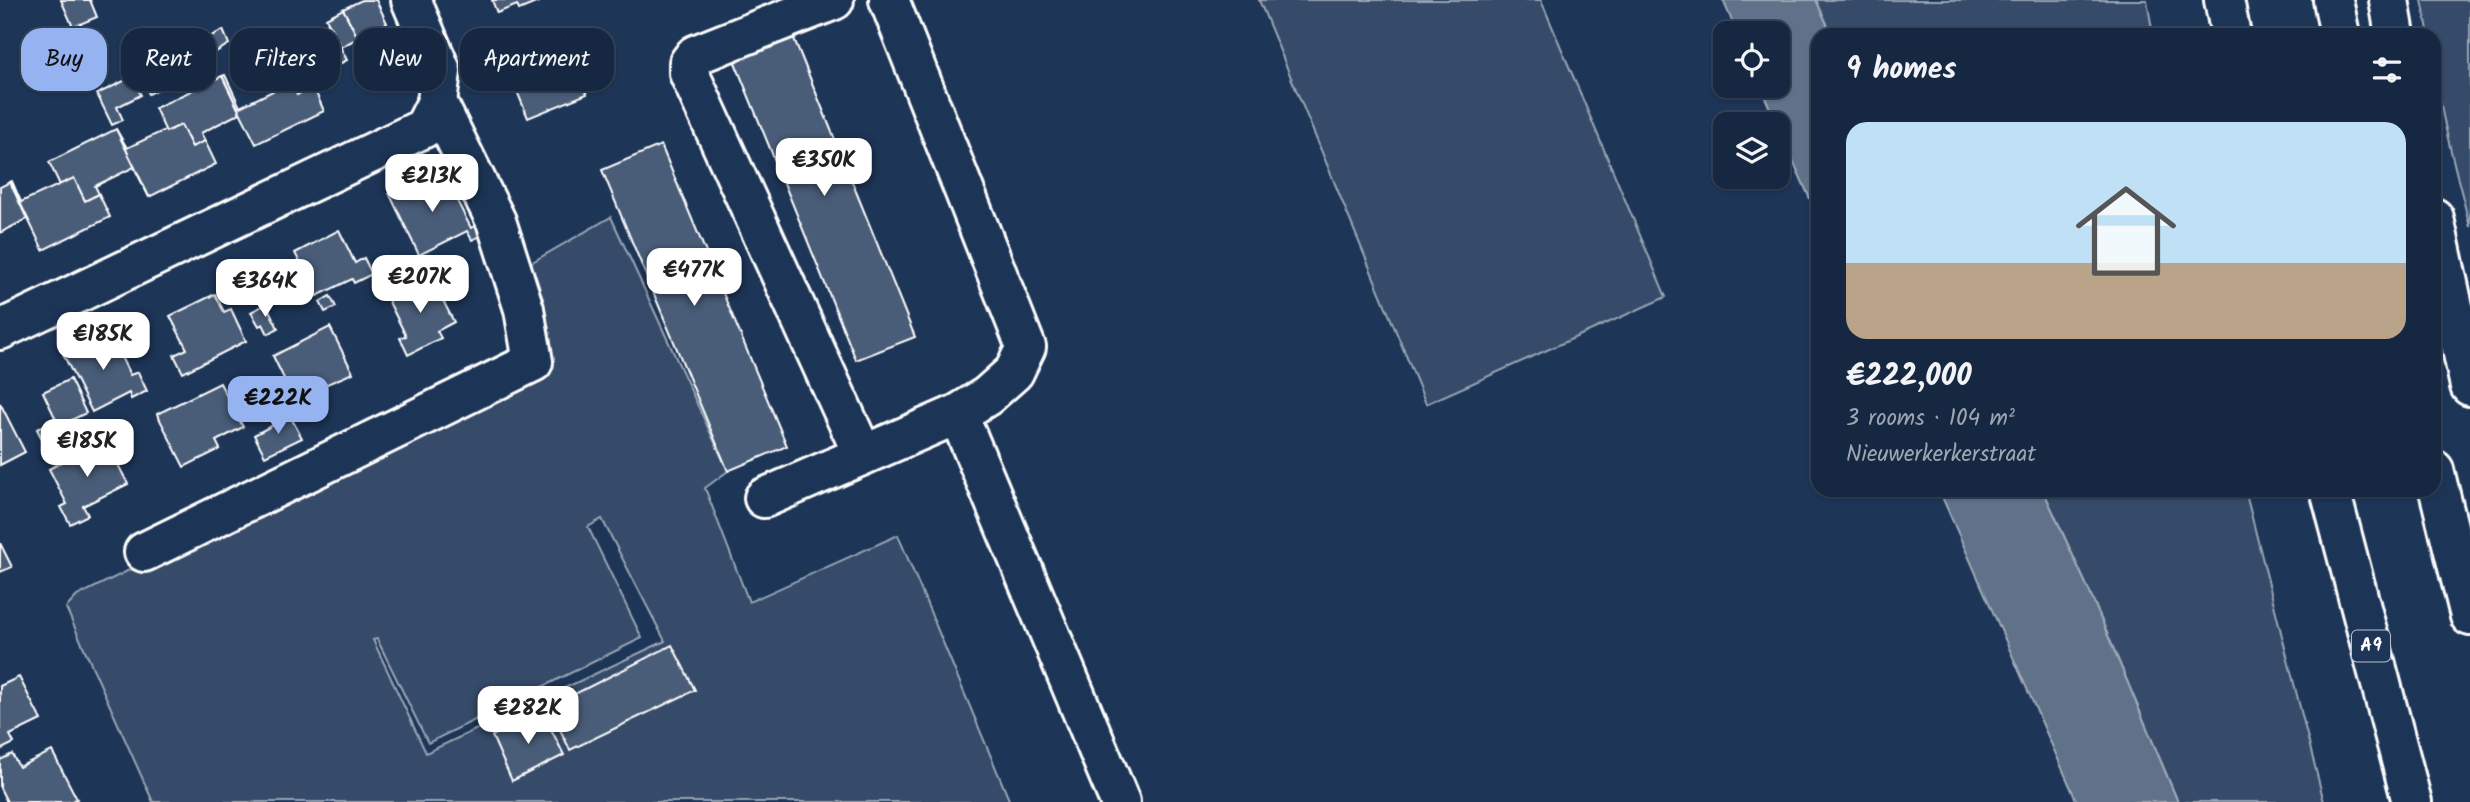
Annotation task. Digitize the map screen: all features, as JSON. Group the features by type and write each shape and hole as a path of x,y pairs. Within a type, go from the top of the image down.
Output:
{"main road":[{"path":"0,330 424,128 437,102 441,71 411,0"},
{"path":"834,0 695,55 689,64 689,73 863,455"},
{"path":"764,498 958,414 987,396 1014,372 1026,347 889,0"},
{"path":"2224,0 2230,28"},
{"path":"2333,0 2339,28"},
{"path":"2389,0 2394,28"},
{"path":"144,552 533,362 524,309 496,222 437,102"},
{"path":"2441,251 2470,386"},
{"path":"958,414 1120,802"},
{"name":"A9","path":"2332,497 2412,802"},
{"path":"2441,497 2470,616"}],"shaded area":[{"path":"1259,0 1541,0 1666,297 1426,404"},
{"path":"1723,0 1816,0 1829,28 1811,28 1811,201 1790,154 1790,112 1772,112 1765,98 1790,98 1790,21 1732,21"},
{"path":"1816,0 2147,0 2152,28 1829,28"},
{"path":"2422,0 2470,0 2470,227 2441,108 2441,28 2428,28"},
{"path":"611,217 728,471 705,488 749,602 898,535 1010,802 153,802 66,608 77,596 513,379 520,269","holes":["602,519 665,641 426,753 373,640 377,639 428,743 642,638 588,527"]},
{"path":"1942,497 2046,497 2090,593 2178,802 2077,802"},
{"path":"2046,497 2247,497 2324,802 2178,802 2090,593"}],"building":[{"path":"61,0 90,0 97,17 73,27"},
{"path":"362,0 376,0 387,23 377,28 354,28 354,30 343,9"},
{"path":"492,0 543,0 519,10 517,5 497,13"},
{"path":"343,9 354,30 354,40 341,47 340,28 331,28 326,18"},
{"path":"328,23 331,28 318,28"},
{"path":"223,30 229,44 216,52 216,34"},
{"path":"793,36 915,337 856,360 734,60"},
{"path":"340,46 347,60 340,64"},
{"path":"225,75 230,91 232,91 240,107 273,91 295,91 297,95 304,91 315,91 324,111 256,144 222,76"},
{"path":"222,76 240,113 201,133 205,141 192,147 181,125 166,132 155,108 191,91 216,91 216,79"},
{"path":"121,82 121,91 139,91 141,95 117,107 123,120 112,125 97,94"},
{"path":"517,91 586,91 587,94 528,118"},
{"path":"181,125 192,147 205,141 216,164 149,197 116,129 127,148"},
{"path":"116,129 149,197 134,167 95,186 99,194 85,201 74,178 60,185 49,162"},
{"path":"661,145 787,446 728,471 602,170"},
{"path":"431,172 444,197 453,193 471,228 485,222 490,231 472,240 467,231 419,255 389,193"},
{"path":"74,178 85,201 99,194 110,217 43,250 10,182 12,181 21,202"},
{"path":"10,182 27,219 0,233 0,187"},
{"path":"339,230 355,263 364,258 372,274 354,283 352,279 317,296 295,253"},
{"path":"431,277 454,322 437,331 441,338 408,355 400,338 406,336 387,298"},
{"path":"215,294 224,312 231,309 246,341 183,373 174,355 187,349 170,316"},
{"path":"330,296 336,307 325,312 320,302"},
{"path":"266,304 278,328 268,334 263,324 259,326 251,312"},
{"path":"125,315 130,317 130,327 125,329 120,327 118,322 120,317"},
{"path":"330,327 353,373 308,392 312,402 294,410 285,393 290,391 273,356"},
{"path":"108,331 130,375 138,372 147,391 131,399 129,393 92,412 63,354"},
{"path":"70,379 86,413 59,426 43,392"},
{"path":"220,383 243,427 216,441 220,449 184,467 157,414"},
{"path":"0,403 25,452 0,465"},
{"path":"290,416 302,438 265,456 254,435"},
{"path":"55,420 61,433 44,443 37,429"},
{"path":"74,420 80,433 68,439 62,426"},
{"path":"105,439 128,484 83,506 88,515 70,524 61,507 67,504 49,469"},
{"path":"0,543 12,567 0,572"},
{"path":"672,645 695,690 570,750 549,707"},
{"path":"19,677 41,720 10,735 14,743 0,750 0,686"},
{"path":"542,711 564,755 512,781 492,736"},
{"path":"52,751 77,799 71,802 7,802 0,788 0,760 12,754 19,767"}]}
